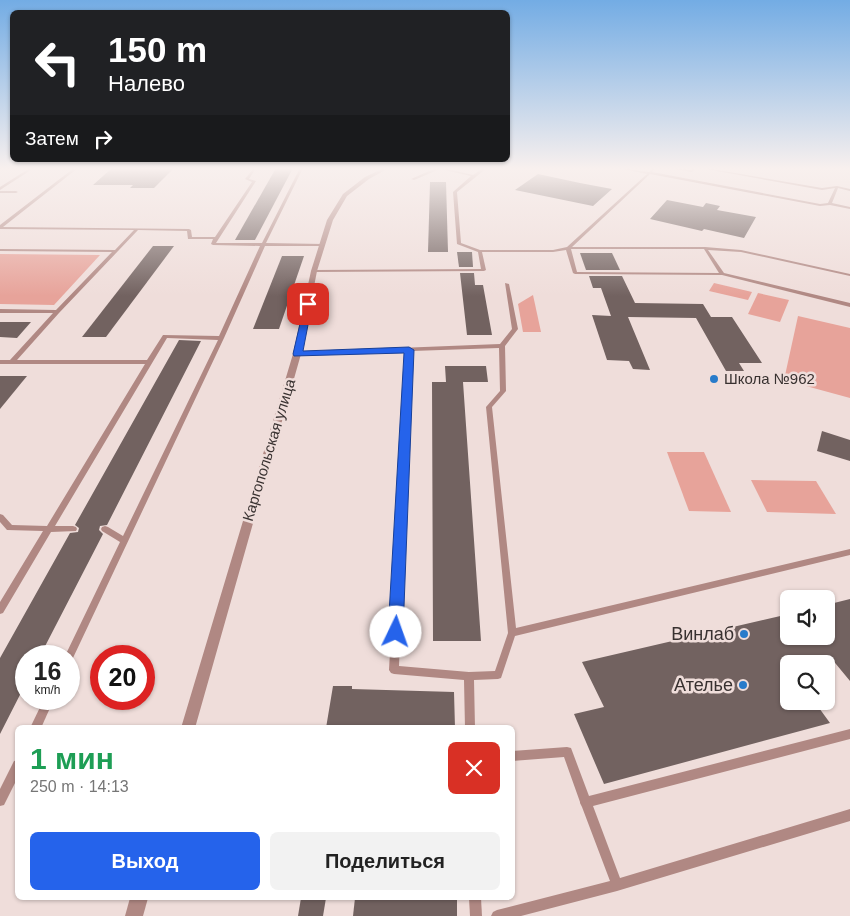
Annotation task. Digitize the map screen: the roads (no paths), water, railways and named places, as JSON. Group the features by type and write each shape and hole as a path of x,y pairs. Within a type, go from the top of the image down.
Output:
{"street":[{"name":"Каргопольская улица","path":"189,725 298,354 314,271 330,220 336,211"},
{"path":"134,916 138,900"}],"lane":[{"path":"0,227 21,211"},
{"path":"234,211 212,244 323,245"},
{"path":"75,645 280,211"},
{"path":"456,211 459,244 480,251 553,251 568,248 705,248 741,251 850,275"},
{"path":"568,248 608,211"},
{"path":"0,227 189,230 190,238 216,238"},
{"path":"12,362 136,229"},
{"path":"568,248 575,273 722,274 850,304"},
{"path":"705,248 722,274"},
{"path":"0,250 116,251"},
{"path":"314,271 484,270 480,251"},
{"path":"409,350 394,670 469,676 498,675 512,633 488,407 504,391 502,346 515,329 507,284"},
{"path":"0,311 57,312"},
{"path":"0,610 165,336 221,338"},
{"path":"298,354 502,346"},
{"path":"0,362 149,362"},
{"path":"0,517 10,528 73,529"},
{"path":"105,529 124,541"},
{"path":"512,633 850,552"},
{"path":"469,676 470,725"},
{"path":"36,725 44,710"},
{"path":"585,803 850,734"},
{"path":"515,756 567,752 617,885"},
{"path":"0,801 15,771"},
{"path":"497,916 617,885 850,816"},
{"path":"475,900 476,916"}],"place":[{"name":"Школа №962","path":"714,379"},
{"name":"Винлаб","path":"744,634"},
{"name":"Ателье","path":"743,685"}]}
